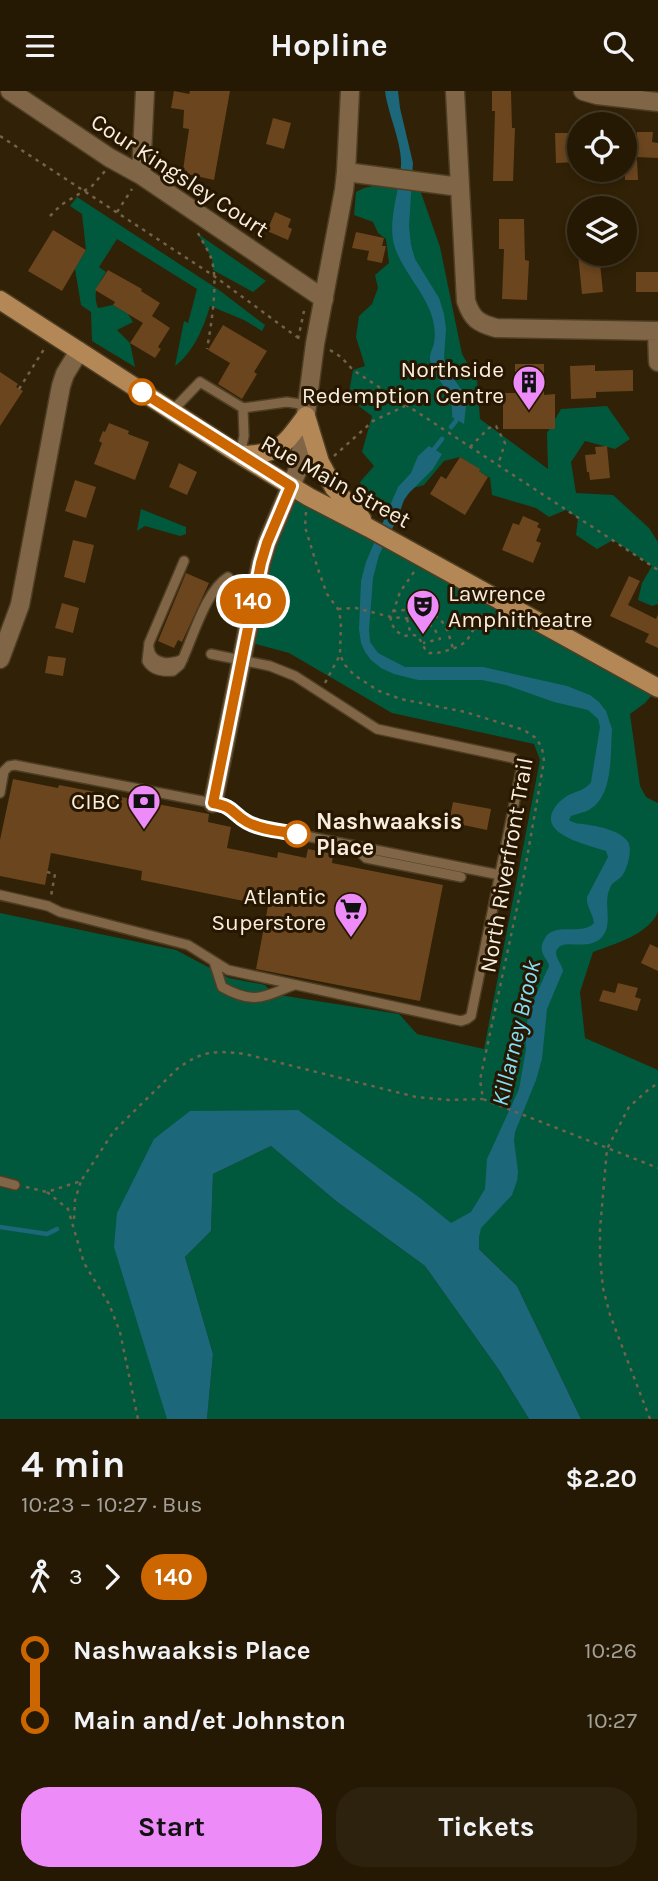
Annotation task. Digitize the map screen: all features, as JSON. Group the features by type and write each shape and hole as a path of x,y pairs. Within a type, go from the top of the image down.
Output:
{"main road":[{"name":"Rue Main Street","path":"0,300 291,486 658,688"},
{"path":"240,455 261,455 277,450 285,444 307,411"},
{"path":"307,411 320,462 334,488 369,528"}],"street":[{"name":"Cour Kingsley Court","path":"10,91 114,160 142,175 315,300"},
{"path":"142,175 145,91"},
{"path":"213,803 261,563 299,467 315,344 315,300 346,172 350,91"},
{"path":"455,91 466,301 471,315 482,324 496,328 658,331 658,362"},
{"path":"583,91 658,102"},
{"path":"346,172 460,187"},
{"path":"0,659 19,605 61,386 79,351"}],"lane":[{"path":"172,411 200,381 243,408 288,402 307,411"},
{"path":"240,455 244,436 243,408"},
{"path":"184,561 149,643 147,661 156,669 173,671 180,666 213,591 228,577"},
{"path":"0,895 181,943 194,948 228,970 461,1021 471,1016 521,770 517,761 377,729 295,676 270,666 211,654"},
{"path":"0,793 4,771 15,765 213,803 231,808 242,819 256,826 500,875"},
{"path":"354,845 366,858 461,877"},
{"path":"214,962 222,988 240,997 260,998 296,985"},
{"path":"0,1181 15,1185"}],"path":[{"path":"0,135 214,277 272,317 298,339 315,300"},
{"path":"50,216 61,205 92,185 114,160"},
{"path":"117,212 142,175"},
{"path":"181,203 212,259 214,277 211,324 206,349"},
{"path":"19,389 46,347"},
{"path":"329,349 353,370 658,570"},
{"path":"331,458 373,421 406,405"},
{"path":"470,447 489,428 496,426 505,443 498,465"},
{"path":"305,520 323,584 338,609 341,621 340,655 330,677"},
{"path":"414,572 400,592 391,623 396,631 404,636 418,636 426,651 433,653 453,649 466,642 484,612"},
{"path":"338,609 356,608 391,617 423,620 436,630 440,639 423,643"},
{"path":"393,611 415,610 439,619 445,626 453,649"},
{"path":"407,619 411,635"},
{"name":"North Riverfront Trail","path":"340,655 345,666 354,675 379,691 524,730 536,738 542,748 544,761 524,875 480,1080 483,1099"},
{"path":"47,871 55,874 53,887"},
{"path":"74,1222 75,1200 82,1181 114,1132 177,1069 203,1054 222,1051 291,1064 416,1097 483,1099 658,1168"},
{"path":"650,1419 618,1339 603,1287 600,1229 607,1150 629,1107 658,1083"},
{"path":"47,1192 82,1181"},
{"path":"15,1185 47,1192 68,1209 84,1263 109,1304 120,1332 138,1419"}],"green space":[{"path":"373,186 420,190 440,247 462,354 477,380 480,419 548,469 547,433 561,409 607,406 630,439 615,449 585,441 571,462 576,493 613,495 649,528 658,542 658,604 652,606 638,600 642,583 652,566 613,540 597,549 576,535 578,518 566,510 549,517 536,508 492,495 490,478 460,457 444,461 424,485 402,491 392,515 363,496 360,482 374,466 362,452 372,416 348,398 353,370 365,366 356,337 359,316 372,304 378,288 375,275 389,263 386,239 378,233 373,222 354,215 356,192"},
{"path":"77,197 219,290 265,325 262,331 244,320 210,306 197,339 175,366 184,321 188,323 197,289 117,239 99,267 106,272 98,285 96,298 98,308 113,305 128,314 133,322 117,330 130,343 135,367 92,341 91,312 81,305 75,269 86,250 82,214 70,206"},
{"path":"198,234 266,281 253,292 213,270 212,259"},
{"path":"291,486 658,688 645,703 630,714 640,786 646,797 658,803 658,912 639,933 593,952 580,992 585,1038 658,1070 658,1419 581,1419 517,1286 467,1237 292,1110 153,1171 179,1419 0,1419 0,913 176,950 229,978 265,985 273,994 399,1014 417,1034 484,1049 540,760 534,744 392,713 289,653 245,641"},
{"path":"141,509 186,527 186,534 180,536 145,526 137,531"},
{"path":"271,1146 336,1201 425,1266 499,1370 529,1419 207,1419 213,1354 185,1257 211,1231 213,1174"}],"water":[{"path":"385,91 398,91 413,163 409,226 411,245 415,259 439,298 444,314 444,358 447,369 463,392 466,406 464,424 452,417 451,401 431,364 435,335 431,315 400,259 393,240 392,221 401,156"},
{"path":"429,446 442,454 433,469 404,500 379,555 373,578 370,642 378,653 405,667 483,667 567,686 590,695 599,702 606,711 612,729 609,775 602,796 596,805 571,816 569,820 605,828 621,835 629,845 629,860 623,874 612,884 608,894 607,928 600,939 583,945 563,945 557,950 556,956 563,971 547,1009 542,1059 536,1080 515,1132 517,1181 512,1195 481,1228 479,1237 479,1249 517,1286 581,1419 529,1419 499,1370 425,1266 336,1201 271,1146 213,1174 211,1231 185,1257 213,1354 207,1419 167,1419 114,1247 117,1213 154,1139 190,1111 298,1110 451,1223 471,1212 485,1189 487,1159 519,1089 526,1050 525,1031 531,1006 549,966 542,951 543,941 554,931 582,929 594,923 587,897 608,857 606,851 561,834 551,821 558,803 591,782 600,727 598,719 588,710 554,702 506,685 482,680 418,680 394,674 371,660 361,643 361,581 366,562 398,487 411,473 418,456"}],"building":[{"path":"174,91 189,94 190,91 230,91 214,180 187,174 187,171 183,170 189,129 183,128 184,110 171,108"},
{"path":"492,91 511,91 512,128 515,128 513,181 493,181 495,111 492,111"},
{"path":"273,118 291,123 284,149 266,144"},
{"path":"637,132 653,132 652,142 658,143 658,158 637,157"},
{"path":"555,133 567,133 567,162 556,163"},
{"path":"275,212 291,219 288,227 292,229 288,240 267,231"},
{"path":"499,219 524,219 525,260 529,261 527,300 502,299 504,249 499,249"},
{"path":"53,230 86,250 62,291 28,271"},
{"path":"356,232 384,238 382,246 386,246 382,263 367,260 369,251 352,248"},
{"path":"579,266 600,266 603,292 582,294"},
{"path":"108,270 142,289 141,291 160,303 152,316 170,328 158,347 161,349 155,358 130,343 143,323 113,305 115,302 95,290"},
{"path":"636,272 658,272 658,292 636,292"},
{"path":"223,325 267,351 242,399 218,384 230,363 208,350"},
{"name":"Northside Redemption Centre","path":"515,364 544,364 544,395 555,394 555,429 503,429 503,393 515,393"},
{"path":"595,365 595,371 633,370 633,391 596,392 596,398 571,399 570,366"},
{"path":"0,372 18,384 16,387 23,391 0,426"},
{"path":"109,423 149,442 135,480 94,464 102,443 99,441"},
{"path":"607,446 610,478 590,480 585,455 596,454 595,447"},
{"path":"460,457 488,477 465,515 430,494 441,476 446,479"},
{"path":"179,463 197,472 187,495 169,487"},
{"path":"75,480 96,487 86,518 65,511"},
{"path":"523,516 539,523 537,527 541,529 536,541 541,543 533,563 502,550 513,523 519,525"},
{"path":"73,540 94,545 85,583 64,577"},
{"path":"186,573 209,583 182,642 178,640 174,648 158,641"},
{"path":"629,576 640,581 628,605 656,619 658,614 658,648 645,642 649,634 610,616"},
{"path":"62,603 79,608 73,633 55,628"},
{"path":"48,656 66,658 63,676 45,673"},
{"path":"13,779 58,788 59,785 209,814 208,822 231,827 227,848 277,858 278,852 306,858 308,849 333,854 332,863 443,885 420,1001 256,969 268,906 141,880 142,871 51,853 45,885 0,876 0,840"},
{"path":"453,802 491,809 487,830 449,822"},
{"path":"650,944 658,948 658,971 641,963"},
{"path":"618,983 638,988 635,997 641,999 637,1011 599,1001 603,990 615,993"}],"waterway":[{"name":"Killarney Brook","path":"451,427 457,417"},
{"name":"Killarney Brook","path":"431,453 442,439"},
{"path":"0,1227 47,1234 57,1229"}],"bus line":[{"name":"140","path":"142,392 291,486 261,563 213,803 231,808 242,819 256,826 297,834"}],"place":[{"name":"Northside Redemption Centre","path":"529,412"},
{"name":"Lawrence Amphitheatre","path":"423,636"},
{"name":"CIBC","path":"144,831"},
{"name":"Nashwaaksis Place","path":"297,834"},
{"name":"Atlantic Superstore","path":"351,939"}]}
